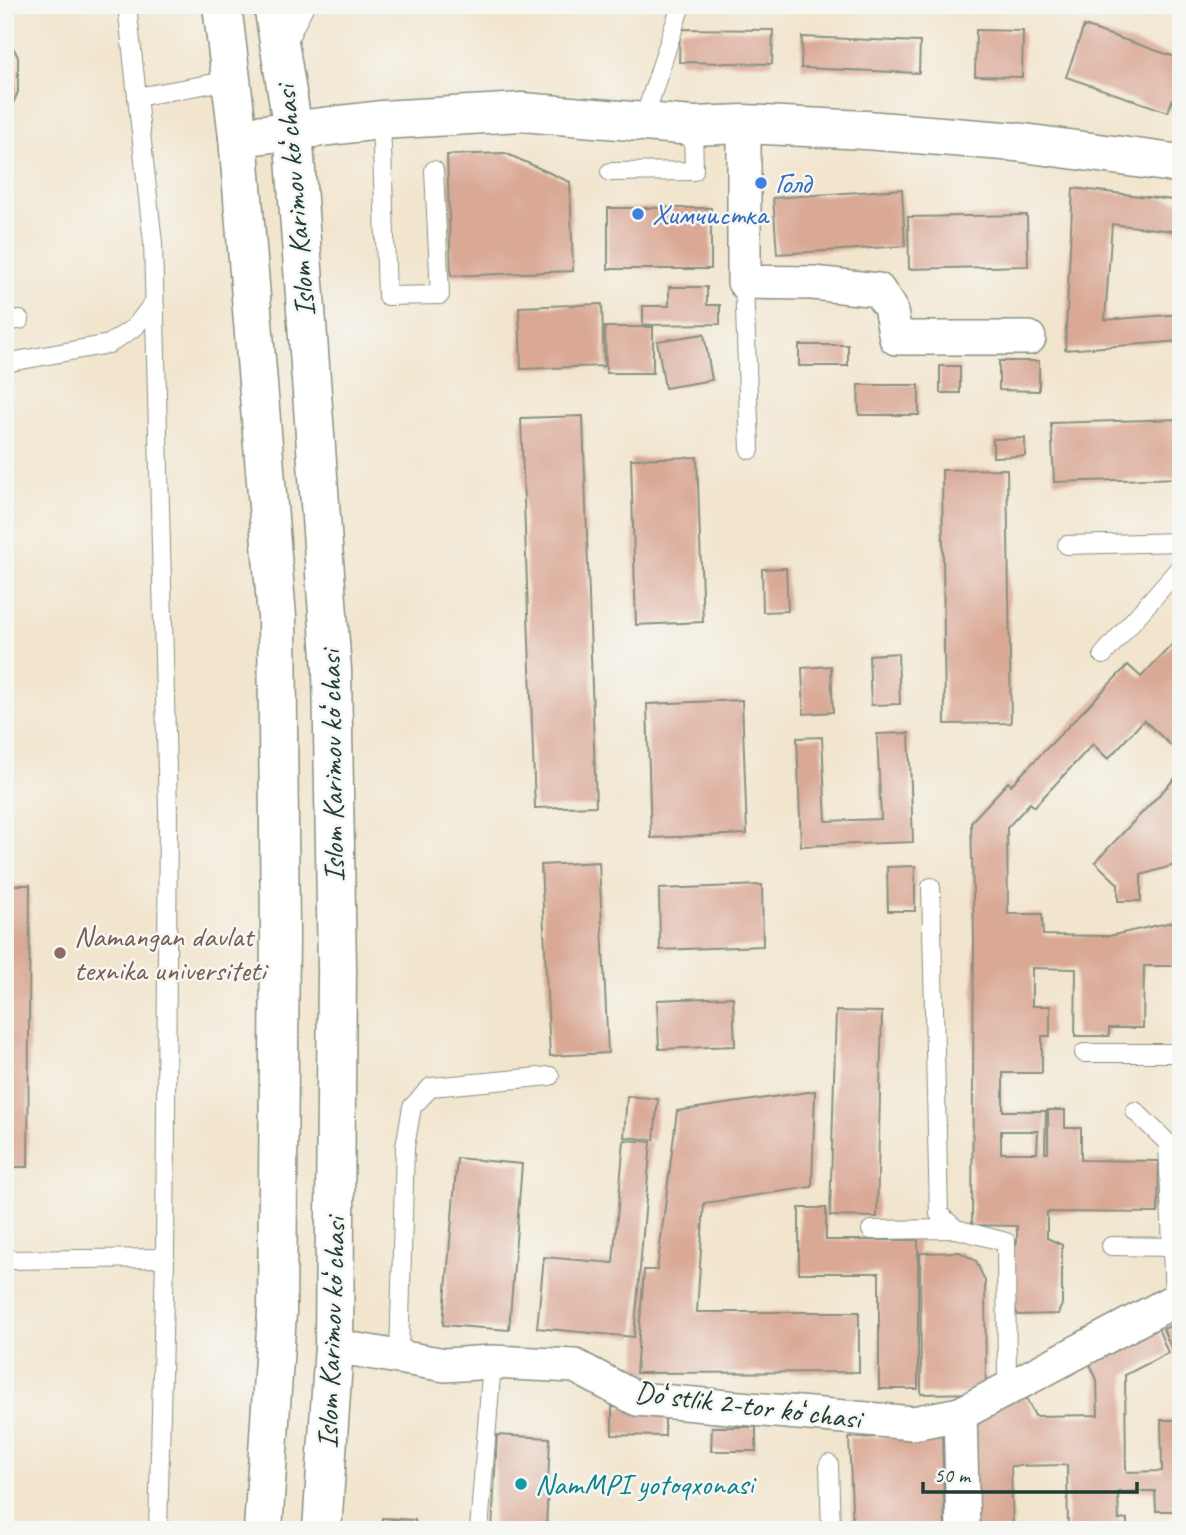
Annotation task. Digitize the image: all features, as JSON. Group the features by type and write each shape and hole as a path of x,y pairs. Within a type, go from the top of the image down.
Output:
{"main road":[{"name":"Islom Karimov koʻchasi","path":"222,5 238,137 277,617 280,932 277,1313 263,1530"},
{"name":"Islom Karimov koʻchasi","path":"273,5 293,130 332,670 337,969 334,1346 322,1530"},
{"path":"238,137 381,120 522,112 693,126 744,124 1016,142 1181,164"}],"street":[{"path":"744,124 744,282 813,283 878,290 890,307 896,338 1029,338"},
{"name":"Doʻstlik 2-tor koʻchasi","path":"334,1346 445,1365 492,1362 575,1366 637,1399 913,1423 960,1414 1177,1299"},
{"path":"960,1414 962,1530"}],"lane":[{"path":"127,5 153,243 168,810 165,1258 158,1530"},
{"path":"281,54 305,5"},
{"path":"643,122 681,5"},
{"path":"137,97 231,80"},
{"path":"381,120 387,296 440,295 434,170"},
{"path":"610,172 694,171 693,126"},
{"path":"744,282 750,450"},
{"path":"5,363 109,344 135,327 154,302"},
{"path":"1067,545 1181,541"},
{"path":"1103,655 1181,566"},
{"path":"931,887 939,1213 956,1229"},
{"path":"1084,1054 1181,1054"},
{"path":"399,1356 405,1147 412,1107 431,1087 550,1076"},
{"path":"1135,1111 1168,1143 1177,1299"},
{"path":"871,1230 956,1229 1006,1242 1007,1388"},
{"path":"1111,1246 1172,1247"},
{"path":"5,1260 165,1258"},
{"path":"479,1530 492,1362"},
{"path":"829,1464 831,1530"}],"building":[{"path":"519,5 600,5 600,7 520,15"},
{"path":"1084,26 1181,59 1181,75 1168,112 1066,77"},
{"path":"680,29 773,30 772,64 679,62"},
{"path":"976,30 1023,31 1022,77 975,76"},
{"path":"5,32 18,57 18,92 5,121"},
{"path":"802,37 920,42 919,73 801,68"},
{"path":"505,153 570,182 573,271 451,276 447,155"},
{"path":"1073,188 1181,201 1181,232 1112,224 1105,320 1181,314 1181,341 1065,350"},
{"path":"902,189 905,246 777,254 773,198"},
{"path":"608,208 711,208 711,269 608,269"},
{"path":"1027,215 1028,266 909,269 908,217"},
{"path":"669,287 707,287 707,305 720,305 720,324 643,325 643,306 669,306"},
{"path":"602,304 604,366 521,369 519,307"},
{"path":"605,327 653,327 653,373 606,373"},
{"path":"704,334 712,380 665,388 657,341"},
{"path":"799,345 848,345 848,366 799,366"},
{"path":"999,361 1039,361 1039,391 999,390"},
{"path":"940,366 960,366 960,393 940,393"},
{"path":"858,385 919,385 919,415 859,415"},
{"path":"583,416 596,806 535,808 521,418"},
{"path":"1181,419 1181,478 1054,482 1051,423"},
{"path":"1025,438 1025,456 993,457 993,439"},
{"path":"697,457 703,622 636,625 631,459"},
{"path":"1007,469 1011,723 945,724 942,470"},
{"path":"786,568 788,611 763,612 762,569"},
{"path":"1181,635 1181,755 1144,720 1108,759 1093,744 1034,807 1030,803 1007,828 1008,914 1042,914 1043,935 1109,936 1181,920 1181,966 1144,966 1143,1028 1109,1028 1109,1036 1075,1036 1076,969 1032,968 1032,1006 1050,1006 1050,1036 1042,1036 1042,1073 1003,1073 1003,1111 1046,1111 1045,1153 1048,1153 1048,1110 1065,1110 1065,1128 1081,1128 1081,1160 1159,1161 1158,1213 1047,1212 1047,1238 1062,1245 1062,1304 1058,1314 1018,1315 1014,1305 1013,1250 1017,1242 1017,1226 972,1225 974,935 971,822 1008,782 1011,785 1128,665 1141,677","holes":["1001,1131 1038,1131 1037,1153 1001,1153"]},
{"path":"898,653 900,704 871,705 869,655"},
{"path":"831,666 833,712 804,714 802,668"},
{"path":"742,700 747,834 651,838 647,704"},
{"path":"909,733 913,842 801,846 797,738 822,737 826,821 881,819 877,734"},
{"path":"1181,772 1181,863 1141,875 1141,901 1118,901 1118,884 1095,862"},
{"path":"599,862 608,1053 550,1056 541,865"},
{"path":"915,866 915,911 888,911 887,867"},
{"path":"5,885 30,885 28,1167 5,1167"},
{"path":"762,885 763,946 660,950 659,889"},
{"path":"733,997 735,1046 659,1049 657,1000"},
{"path":"836,1011 882,1012 877,1217 830,1216"},
{"path":"815,1091 812,1187 704,1203 697,1312 859,1312 859,1372 636,1373 644,1270 657,1270 677,1111"},
{"path":"627,1096 658,1099 654,1140 624,1137"},
{"path":"624,1140 651,1142 634,1337 537,1328 544,1257 613,1263"},
{"path":"457,1158 522,1164 509,1330 443,1325"},
{"path":"799,1208 826,1208 826,1240 918,1240 918,1389 879,1389 879,1273 799,1273"},
{"path":"960,1252 976,1261 985,1281 986,1393 921,1394 920,1253"},
{"path":"1181,1321 1181,1348 1173,1352 1163,1329"},
{"path":"1158,1328 1168,1353 1125,1375 1126,1472 1162,1471 1161,1420 1181,1420 1181,1511 1156,1511 1155,1491 1118,1492 1119,1520 1127,1519 1127,1530 1068,1530 1067,1465 1011,1466 1013,1530 975,1530 974,1416 1023,1392 1035,1416 1098,1415 1097,1380 1090,1364"},
{"path":"612,1407 665,1408 665,1436 612,1435"},
{"path":"712,1427 756,1427 756,1451 711,1451"},
{"name":"NamMPI yotoqxonasi","path":"497,1435 550,1438 546,1530 492,1530"},
{"path":"942,1435 945,1530 853,1530 849,1438"},
{"path":"382,1518 415,1520 415,1530 382,1530"}],"place":[{"name":"Голд","path":"761,183"},
{"name":"Химчистка","path":"638,214"},
{"name":"Namangan davlat texnika universiteti","path":"60,953"},
{"name":"NamMPI yotoqxonasi","path":"521,1484"}]}
